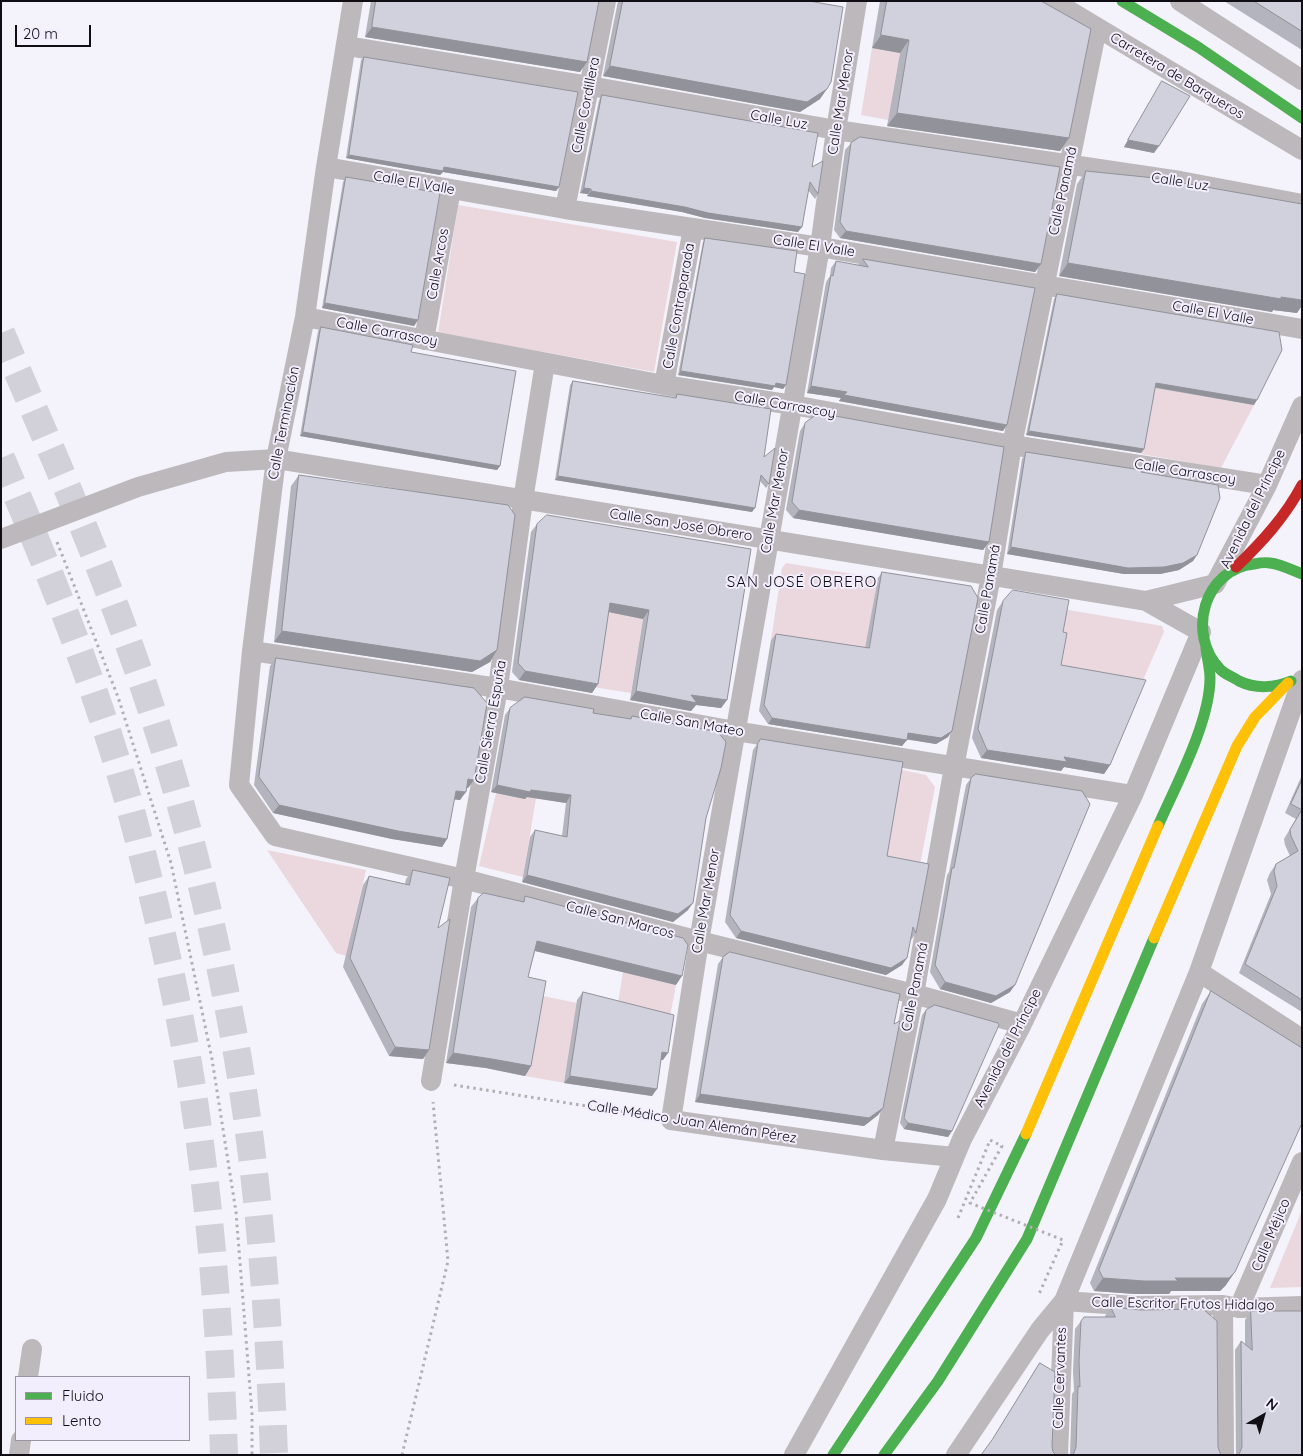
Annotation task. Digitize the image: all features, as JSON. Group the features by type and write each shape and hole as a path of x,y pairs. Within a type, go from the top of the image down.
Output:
{"main road":[{"path":"1122,1 1198,47 1302,118"},
{"name":"Avenida del Príncipe","path":"1215,584 1264,542 1292,504 1302,485"},
{"path":"1234,569 1251,563 1269,562 1287,566 1302,574"},
{"path":"833,1455 976,1238 1015,1160 1195,741 1207,705 1210,678 1202,615 1206,599 1215,584"},
{"path":"1204,640 1214,663 1226,674 1240,682 1256,687 1272,687 1295,681"},
{"path":"884,1455 938,1381 1026,1239 1240,738 1251,720 1268,700 1302,674"}],"street":[{"name":"Calle Terminación","path":"275,836 239,786 252,651 276,459 305,317 326,167 353,1"},
{"name":"Calle Cordillera","path":"565,209 606,1"},
{"name":"Calle Mar Menor","path":"671,1120 699,941 820,247 836,130 857,1"},
{"name":"Carretera de Barqueros","path":"1053,1 1302,150"},
{"path":"1180,1 1302,80"},
{"name":"Calle Panamá","path":"882,1150 914,994 954,766 991,576 1012,445 1097,28"},
{"name":"Calle Luz","path":"347,46 590,86 836,130 1180,181 1302,204"},
{"name":"Calle El Valle","path":"326,167 565,209 820,247 1302,329"},
{"name":"Calle Arcos","path":"424,340 451,189"},
{"name":"Calle Contraparada","path":"664,385 692,228"},
{"name":"Calle Carrascoy","path":"305,317 664,385 793,405 1012,445 1267,485"},
{"name":"Calle Sierra Espuña","path":"431,1081 498,688 523,500 545,363"},
{"name":"Avenida del Príncipe","path":"1215,584 1267,485 1302,406"},
{"name":"Calle San José Obrero","path":"1,539 138,486 226,462 276,459 1146,601 1215,584"},
{"name":"Calle San José Obrero","path":"1146,601 1204,640"},
{"name":"Avenida del Príncipe","path":"794,1455 937,1199 962,1139 1022,1024 1133,795 1204,640"},
{"name":"Calle San Mateo","path":"252,651 498,688 735,731 1133,795"},
{"path":"956,1455 1040,1330 1064,1301 1199,972 1295,681"},
{"name":"Calle San Marcos","path":"275,836 464,879 699,941 914,994 1022,1024"},
{"path":"1199,972 1302,1039"},
{"name":"Calle Médico Juan Alemán Pérez","path":"671,1120 882,1150 954,1157"},
{"name":"Calle Méjico","path":"1231,1306 1299,1175"},
{"name":"Calle Escritor Frutos Hidalgo","path":"1064,1301 1135,1306 1302,1306"},
{"name":"Calle Cervantes","path":"1058,1455 1064,1301"},
{"path":"1224,1455 1231,1306"},
{"path":"28,1376 32,1350"},
{"path":"19,1455 21,1441"}],"path":[{"path":"49,522 118,697 171,862 212,1059 236,1212 252,1414 252,1455"},
{"path":"402,1455 448,1261 431,1081"},
{"name":"Calle Médico Juan Alemán Pérez","path":"431,1081 671,1120"},
{"path":"958,1218 990,1140 1002,1146 970,1203 1063,1240 1039,1294"}],"shaded area":[{"path":"872,48 900,53 888,120 861,115"},
{"path":"458,205 677,242 654,372 438,333"},
{"path":"1153,387 1254,405 1221,468 1141,454"},
{"path":"786,563 878,578 864,655 771,640 782,568"},
{"path":"1063,609 1162,626 1164,632 1139,689 1055,674"},
{"path":"604,611 643,618 631,693 593,687"},
{"path":"898,769 926,775 935,787 919,870 882,863"},
{"path":"496,793 536,798 523,877 479,866"},
{"path":"267,850 366,870 346,956 336,953"},
{"path":"623,972 676,985 669,1022 617,1010"},
{"path":"538,995 577,1003 565,1083 525,1076"},
{"path":"1302,1210 1302,1287 1270,1288"}],"building":[{"path":"376,1 599,1 587,62 372,27"},
{"path":"623,1 809,1 843,7 831,82 827,89 807,102 610,66"},
{"path":"887,1 1041,1 1091,29 1069,138 897,113 909,40 881,35"},
{"path":"1254,1 1302,1 1302,31"},
{"path":"364,57 578,92 559,187 444,167 443,171 349,155"},
{"path":"1162,81 1190,96 1159,146 1128,140"},
{"path":"602,95 818,133 812,167 823,161 818,194 810,182 802,227 708,213 685,207 591,191 591,189 584,188"},
{"path":"860,137 1060,167 1041,264 846,231 840,222 851,143"},
{"path":"1086,171 1155,178 1302,204 1302,300 1281,297 1281,299 1068,263"},
{"path":"346,177 440,193 418,320 325,303"},
{"path":"705,238 797,251 794,272 805,274 786,385 776,383 775,386 681,371"},
{"path":"863,259 1035,288 1007,425 844,395 847,392 811,386 831,275 833,276 836,261 868,267"},
{"path":"1057,294 1279,332 1282,350 1257,400 1156,383 1144,449 1029,431"},
{"path":"321,327 413,345 411,352 516,371 500,466 303,432"},
{"path":"573,381 676,398 677,394 771,409 764,457 775,448 769,484 761,475 755,508 558,476"},
{"path":"819,413 1004,447 989,542 799,510 792,502 805,423"},
{"path":"1026,452 1141,470 1141,472 1218,485 1220,498 1197,555 1183,563 1164,567 1128,568 1011,547"},
{"path":"299,475 508,505 515,515 497,650 480,661 282,631"},
{"path":"547,515 751,549 727,700 691,695 697,703 636,691 649,610 610,603 598,684 525,671 518,663 537,524"},
{"path":"882,572 971,586 978,598 952,731 941,738 908,733 907,740 772,718 764,705 776,634 869,648"},
{"path":"1013,590 1069,600 1063,632 1067,633 1061,665 1146,680 1110,765 1064,757 1067,762 987,750 978,729 1003,601"},
{"path":"276,658 474,688 487,703 474,780 468,779 466,792 456,791 447,839 398,831 279,805 259,777"},
{"path":"525,697 594,709 593,713 631,719 632,716 718,732 726,742 721,768 706,818 693,903 678,914 527,875 535,830 567,837 571,795 531,790 530,792 497,785 510,708"},
{"path":"761,739 903,762 887,856 929,864 916,933 913,927 907,958 891,968 741,931 730,915 758,743"},
{"path":"976,774 1082,791 1090,804 1015,985 996,996 945,982 935,965 952,868 954,868 971,778"},
{"path":"1302,780 1302,810 1291,804"},
{"path":"1302,810 1302,1000 1245,964 1277,886 1274,871 1276,864 1298,851 1290,830"},
{"path":"413,870 450,878 438,928 450,919 429,1050 395,1047 350,958 369,876 409,885"},
{"path":"484,893 524,902 525,896 683,938 688,945 682,976 537,941 528,977 546,981 531,1066 453,1053 478,898"},
{"path":"730,952 900,994 894,1024 900,1021 883,1108 869,1118 700,1094 723,957"},
{"path":"1211,991 1302,1048 1302,1123 1235,1272 1229,1278 1175,1278 1178,1281 1144,1281 1103,1278 1099,1270"},
{"path":"583,992 674,1015 668,1053 662,1052 657,1089 570,1076"},
{"path":"935,1005 998,1023 999,1025 952,1131 908,1123 904,1118 926,1010"},
{"path":"1111,1307 1141,1310 1203,1309 1217,1321 1218,1447 1222,1455 1072,1455 1076,1447 1078,1386 1080,1387 1081,1321 1084,1317 1115,1317"},
{"path":"1251,1311 1302,1311 1302,1455 1238,1455 1242,1447 1241,1341 1252,1350"},
{"path":"1040,1363 1055,1372 1052,1446 1053,1452 1056,1455 981,1455 992,1440"}],"tunnel":[{"path":"1,333 80,519 135,660 178,794 201,882 230,1015 246,1108 258,1207 266,1306 274,1455"},
{"path":"1,458 55,587 103,718 130,807 147,872 177,1003 189,1069 208,1213 217,1310 224,1455"}],"traffic: fast":[{"path":"1122,1 1198,47 1302,118"},
{"path":"1291,681 1272,686 1258,686 1245,684 1224,672 1210,655 1204,639 1203,622 1206,605 1212,590 1223,578 1237,569 1268,563 1302,574"},
{"path":"1158,826 1191,753 1204,714 1209,695 1210,678 1206,648"},
{"path":"884,1455 938,1381 1027,1239 1154,938"},
{"path":"833,1455 976,1238 1026,1134"}],"traffic: slow":[{"path":"1154,938 1237,746 1255,717 1288,683"},
{"path":"1026,1134 1158,826"}],"traffic: jam":[{"path":"1236,567 1272,529 1302,485"}],"district":[{"name":"SAN JOSÉ OBRERO","path":"802,582"}]}
